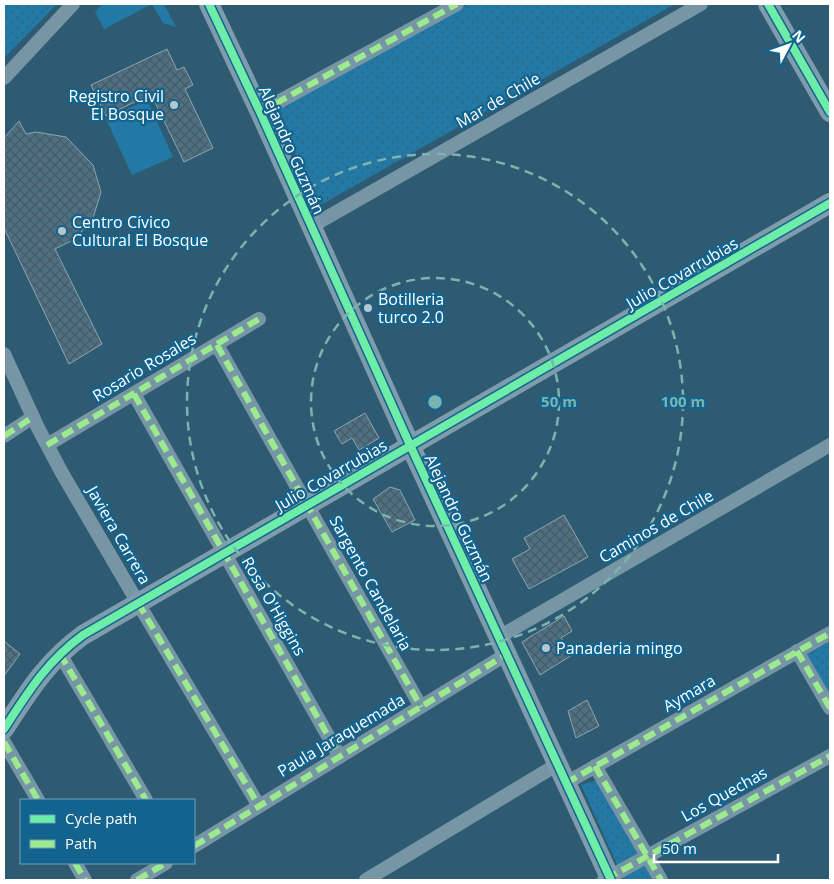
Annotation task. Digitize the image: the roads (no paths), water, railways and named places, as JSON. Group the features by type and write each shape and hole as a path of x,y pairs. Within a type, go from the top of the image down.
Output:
{"street":[{"path":"4,78 73,4"},
{"name":"Alejandro Guzmán","path":"209,4 558,764 608,879"},
{"path":"260,112 457,4"},
{"name":"Mar de Chile","path":"312,226 702,4"},
{"path":"768,4 830,112"},
{"name":"Julio Covarrubias","path":"4,728 35,681 60,654 83,635 830,203"},
{"name":"Rosario Rosales","path":"47,445 259,319"},
{"name":"Sargento Candelaria","path":"217,345 421,707"},
{"name":"Javiera Carrera","path":"4,354 47,445 138,603 259,806"},
{"name":"Rosa O'Higgins","path":"134,394 340,756"},
{"path":"4,436 33,417"},
{"name":"Caminos de Chile","path":"503,645 830,445"},
{"name":"Aymara","path":"566,783 830,632"},
{"name":"Paula Jaraquemada","path":"195,845 421,707 503,645"},
{"path":"797,651 830,708"},
{"path":"60,654 145,799"},
{"path":"4,742 37,799"},
{"name":"Los Quechas","path":"608,879 830,756"},
{"path":"366,880 558,764"},
{"path":"595,766 661,880"},
{"path":"76,864 85,880"},
{"path":"137,880 164,864"}],"place":[{"name":"Registro Civil El Bosque","path":"174,105"},
{"name":"Centro Cívico Cultural El Bosque","path":"62,231"},
{"name":"Botilleria turco 2.0","path":"368,308"},
{"name":"Panaderia mingo","path":"546,648"}]}
